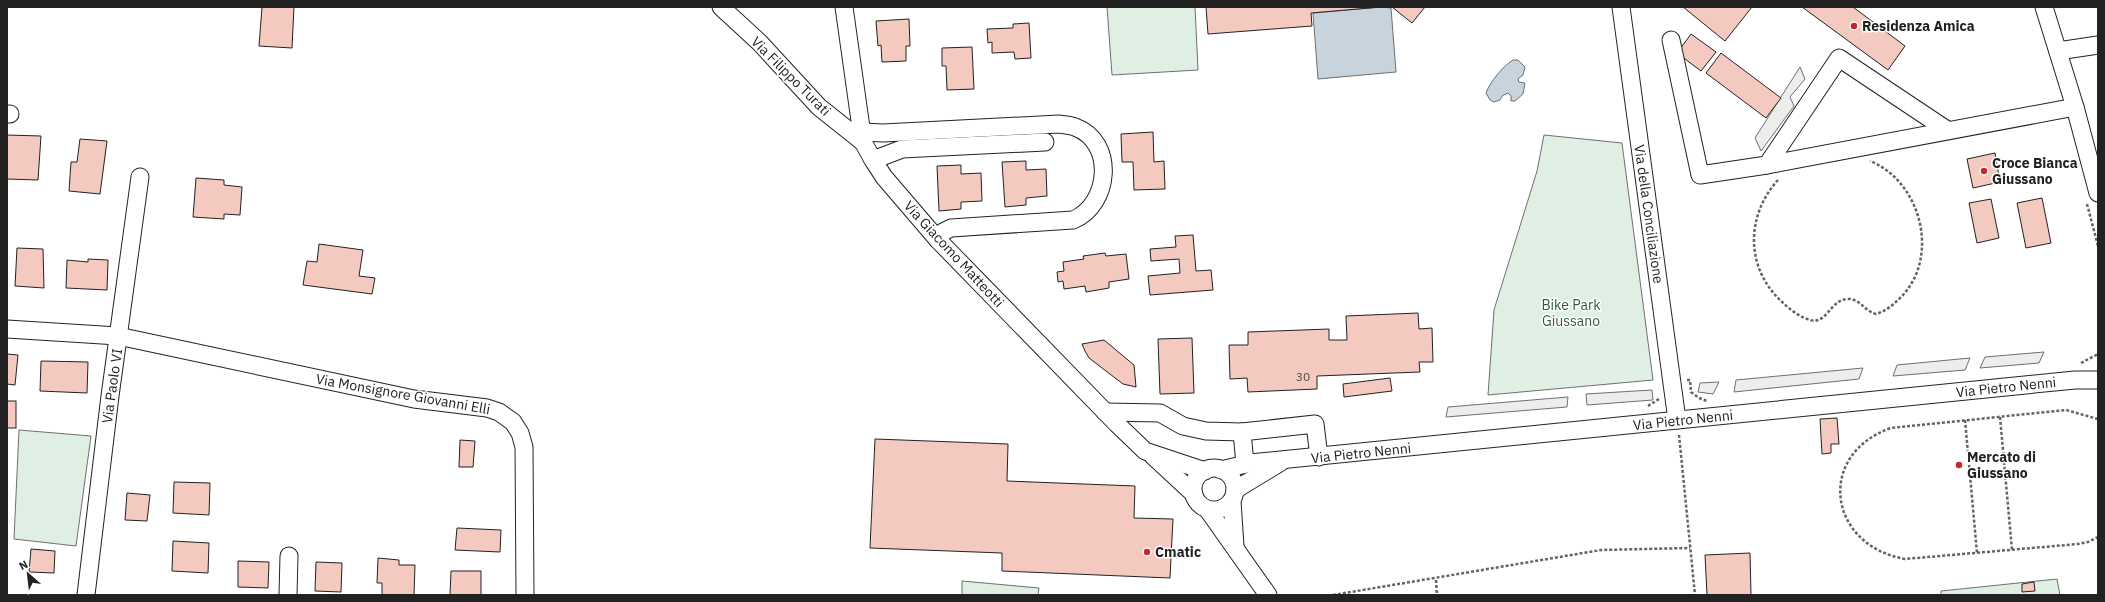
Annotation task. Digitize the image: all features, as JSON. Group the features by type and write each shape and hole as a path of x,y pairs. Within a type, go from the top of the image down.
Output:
{"street":[{"name":"Via Filippo Turati","path":"721,7 760,43 818,107 862,137"},
{"name":"Via Giacomo Matteotti","path":"844,7 862,137 873,160 884,177 938,240 1105,412 1194,494"},
{"name":"Via della Conciliazione","path":"1621,7 1677,420"},
{"path":"2044,7 2075,107 2098,193"},
{"path":"1671,40 1700,175 1767,165 2075,107"},
{"path":"2058,50 2098,44"},
{"path":"1767,165 1839,58 1947,130"},
{"path":"862,137 883,133 1060,124 1075,126 1094,140 1103,164 1104,179 1098,196 1083,216 1073,220 951,228 943,232 938,240"},
{"path":"873,160 902,149 1045,142"},
{"name":"Via Paolo VI","path":"86,595 118,336 140,177"},
{"name":"Via Monsignore Giovanni Elli","path":"7,329 118,336 414,399 487,408 505,416 517,429 524,447 525,595"},
{"name":"Via Pietro Nenni","path":"1213,470 1245,464 1677,420 2090,374"},
{"path":"1105,412 1147,414 1160,413 1184,426 1206,431 1242,432 1315,424 1319,457"},
{"path":"1144,448 1134,434 1136,424 1147,414"},
{"path":"1242,432 1245,464"},
{"name":"Via Giacomo Matteotti","path":"1144,448 1213,470"},
{"name":"Via Pietro Nenni","path":"1233,496 1283,461"},
{"path":"1235,549 1232,478 1213,470 1195,481 1194,494 1202,506 1208,510 1235,549 1268,595"},
{"path":"1208,510 1221,509 1233,496"},
{"path":"288,595 290,556"}],"path":[{"path":"1779,178 1765,195 1754,230 1755,259 1773,293 1788,308 1810,320 1818,321 1824,318 1830,308 1840,301 1847,299 1856,300 1872,313 1881,312 1904,294 1909,288 1914,276 1921,247 1919,217 1915,206 1898,180 1878,165 1843,150"},
{"path":"2090,374 2098,354"},
{"path":"2098,419 2066,410 1891,428 1870,437 1857,449 1847,464 1841,482 1840,501 1845,518 1857,536 1871,547 1888,556 1905,559 2078,544 2098,537"},
{"path":"2000,417 2012,550"},
{"path":"1677,420 1695,595"},
{"path":"1965,420 1977,553"},
{"path":"1333,595 1436,579 1601,550 1690,548"},
{"path":"1436,579 1437,595"}],"green space":[{"path":"1107,7 1195,7 1198,70 1112,75"},
{"name":"Bike Park Giussano","path":"1544,135 1622,143 1653,380 1488,395 1494,310 1537,171"},
{"path":"19,430 91,436 76,546 14,539"},
{"path":"2057,579 2060,595 1941,595 1941,591"},
{"path":"962,581 1039,588 1038,595 962,595"}],"shaded area":[{"path":"1381,7 1391,8 1396,72 1318,79 1313,13"},
{"path":"1513,60 1518,60 1525,67 1523,75 1518,79 1519,82 1525,83 1523,94 1515,101 1511,101 1511,96 1508,93 1502,96 1500,100 1494,102 1490,100 1486,93 1490,84 1501,70"},
{"path":"1800,67 1805,79 1790,97 1794,106 1761,151 1755,138"},
{"path":"2044,352 2039,363 1980,368 1985,357"},
{"path":"1970,358 1965,370 1893,376 1897,365"},
{"path":"1863,368 1859,379 1734,392 1736,380"},
{"path":"1719,382 1713,394 1698,392 1700,383"},
{"path":"1652,390 1653,400 1587,405 1586,394"},
{"path":"1568,397 1567,407 1446,417 1448,407"}],"building":[{"path":"262,7 294,7 292,48 259,46"},
{"path":"1206,7 1381,7 1311,13 1312,26 1208,34"},
{"path":"1392,7 1425,7 1412,23"},
{"path":"1683,7 1752,7 1725,41"},
{"name":"Residenza Amica","path":"1802,7 1853,7 1905,46 1888,70"},
{"path":"909,19 910,46 906,46 906,61 882,62 881,45 878,46 876,21"},
{"path":"1029,23 1031,58 1015,59 1014,52 992,53 992,42 988,43 987,29 1013,28 1013,24"},
{"path":"1691,34 1716,52 1701,71 1677,53"},
{"path":"972,47 974,89 947,90 946,66 942,66 942,48"},
{"path":"1721,53 1781,98 1766,118 1706,73"},
{"path":"1153,132 1154,162 1164,161 1165,189 1134,190 1133,162 1122,162 1121,134"},
{"path":"7,135 41,136 38,180 7,179"},
{"path":"80,139 107,141 100,194 69,191 71,162 77,162"},
{"name":"Croce Bianca Giussano","path":"1995,153 2000,182 1973,188 1967,159"},
{"path":"1026,161 1026,170 1046,169 1047,196 1026,198 1026,205 1005,207 1002,162"},
{"path":"961,165 961,174 981,173 982,201 961,202 961,209 939,211 937,166"},
{"path":"196,178 224,180 224,185 242,187 240,215 224,214 224,219 193,217"},
{"path":"2042,198 2051,243 2026,248 2017,203"},
{"path":"1991,199 1999,238 1977,243 1969,203"},
{"path":"1193,235 1196,271 1211,270 1213,290 1150,295 1148,276 1180,273 1179,259 1151,261 1150,249 1176,247 1175,236"},
{"path":"319,244 363,250 359,276 375,278 372,294 303,285 307,261 317,262"},
{"path":"17,248 43,249 44,288 15,286"},
{"path":"1105,253 1106,256 1126,254 1129,279 1109,282 1109,288 1086,292 1085,286 1064,289 1063,281 1058,282 1057,272 1064,271 1063,262 1084,259 1083,256"},
{"path":"88,259 108,260 107,290 66,288 67,260 88,262"},
{"path":"1418,313 1419,329 1432,328 1433,362 1419,362 1420,372 1317,376 1317,389 1248,392 1247,378 1230,379 1229,345 1248,345 1248,332 1329,329 1329,340 1347,340 1346,316"},
{"path":"1192,338 1194,393 1160,394 1158,339"},
{"path":"1104,340 1134,365 1136,387 1123,384 1089,358 1082,344"},
{"path":"7,354 18,355 15,385 7,384"},
{"path":"41,361 88,362 87,393 40,391"},
{"path":"1390,378 1392,391 1344,397 1343,384"},
{"path":"7,401 16,401 16,428 7,428"},
{"path":"1837,418 1839,444 1831,444 1831,453 1822,454 1820,419"},
{"path":"875,439 1008,444 1007,481 1135,486 1134,518 1173,519 1170,578 1002,571 1002,553 870,548"},
{"path":"460,440 475,441 473,467 459,467"},
{"path":"174,482 210,483 209,515 173,513"},
{"path":"127,493 150,495 147,521 125,520"},
{"path":"457,528 501,530 500,552 455,550"},
{"path":"173,541 209,543 208,573 172,571"},
{"path":"31,549 55,551 54,573 29,572"},
{"path":"1750,553 1751,595 1707,595 1705,555"},
{"path":"378,558 399,560 399,565 415,565 414,595 382,595 382,583 377,583"},
{"path":"238,561 269,562 268,588 238,587"},
{"path":"316,562 342,563 341,592 315,591"},
{"path":"451,571 481,571 481,595 450,595"},
{"path":"2034,582 2035,591 2022,592 2022,584"}],"place":[{"name":"Residenza Amica","path":"1854,26"},
{"name":"Croce Bianca Giussano","path":"1984,171"},
{"name":"Mercato di Giussano","path":"1959,465"},
{"name":"Cmatic","path":"1147,552"}]}
